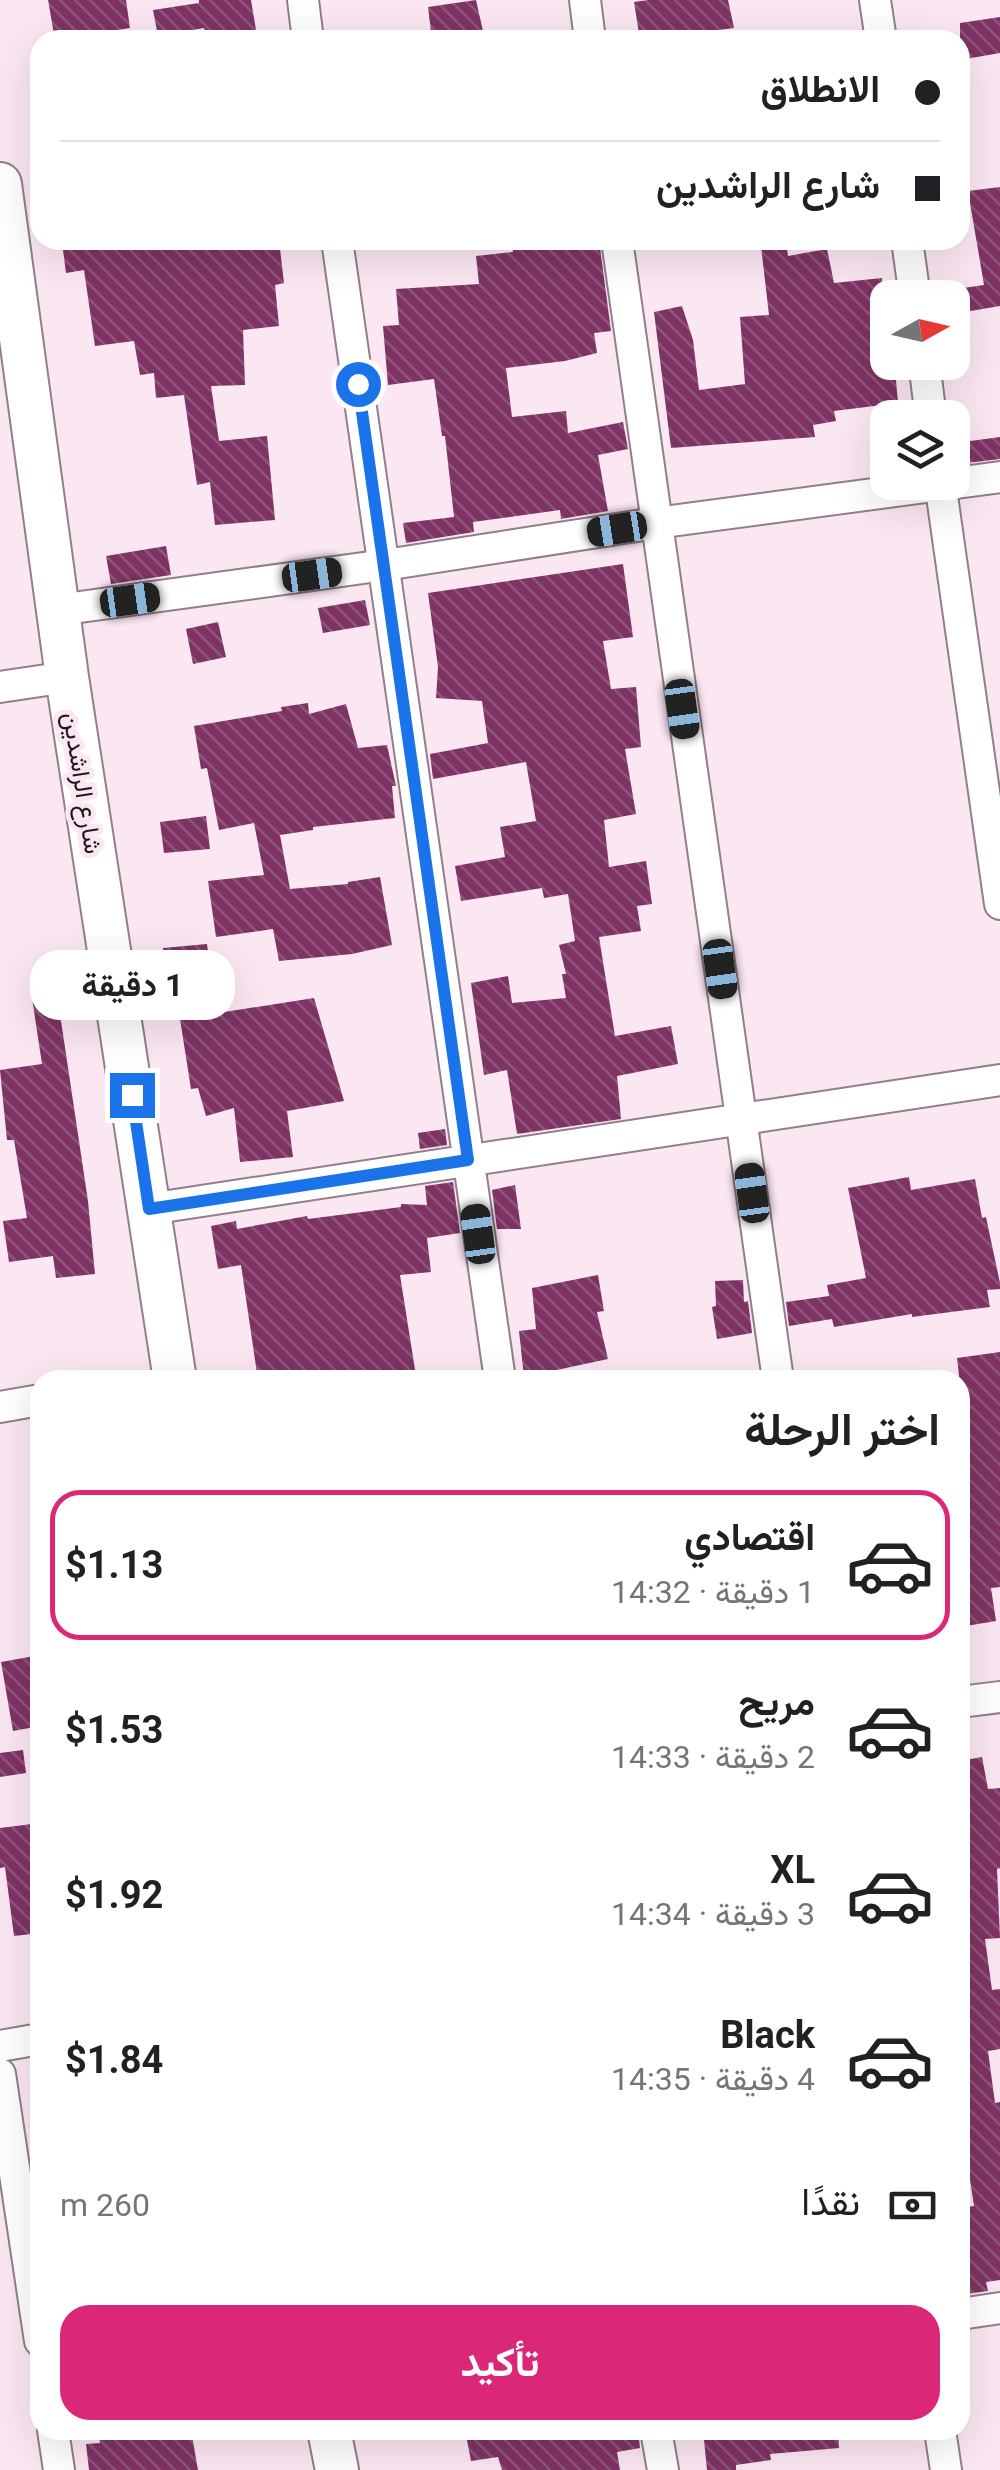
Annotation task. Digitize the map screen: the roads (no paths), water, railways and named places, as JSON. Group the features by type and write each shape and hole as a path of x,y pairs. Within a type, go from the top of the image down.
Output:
{"street":[{"path":"302,0 306,30"},
{"path":"584,0 588,30"},
{"path":"875,0 879,30"},
{"name":"شارع الراشدين","path":"0,184 6,268 149,1209 166,1370"},
{"path":"339,250 499,1370"},
{"path":"618,250 777,1370"},
{"path":"908,250 913,280"},
{"path":"970,480 1000,477"},
{"path":"58,610 870,494"},
{"path":"942,500 1000,904"},
{"path":"0,688 67,677"},
{"path":"149,1209 1000,1080"},
{"path":"0,1407 30,1402"},
{"path":"970,1701 1000,1697"},
{"path":"0,2046 30,2042"},
{"path":"0,2074 30,2274"},
{"path":"970,2312 1000,2308"},
{"path":"56,2440 60,2470"},
{"path":"331,2440 337,2470"},
{"path":"658,2440 663,2470"},
{"path":"942,2440 946,2470"}]}
